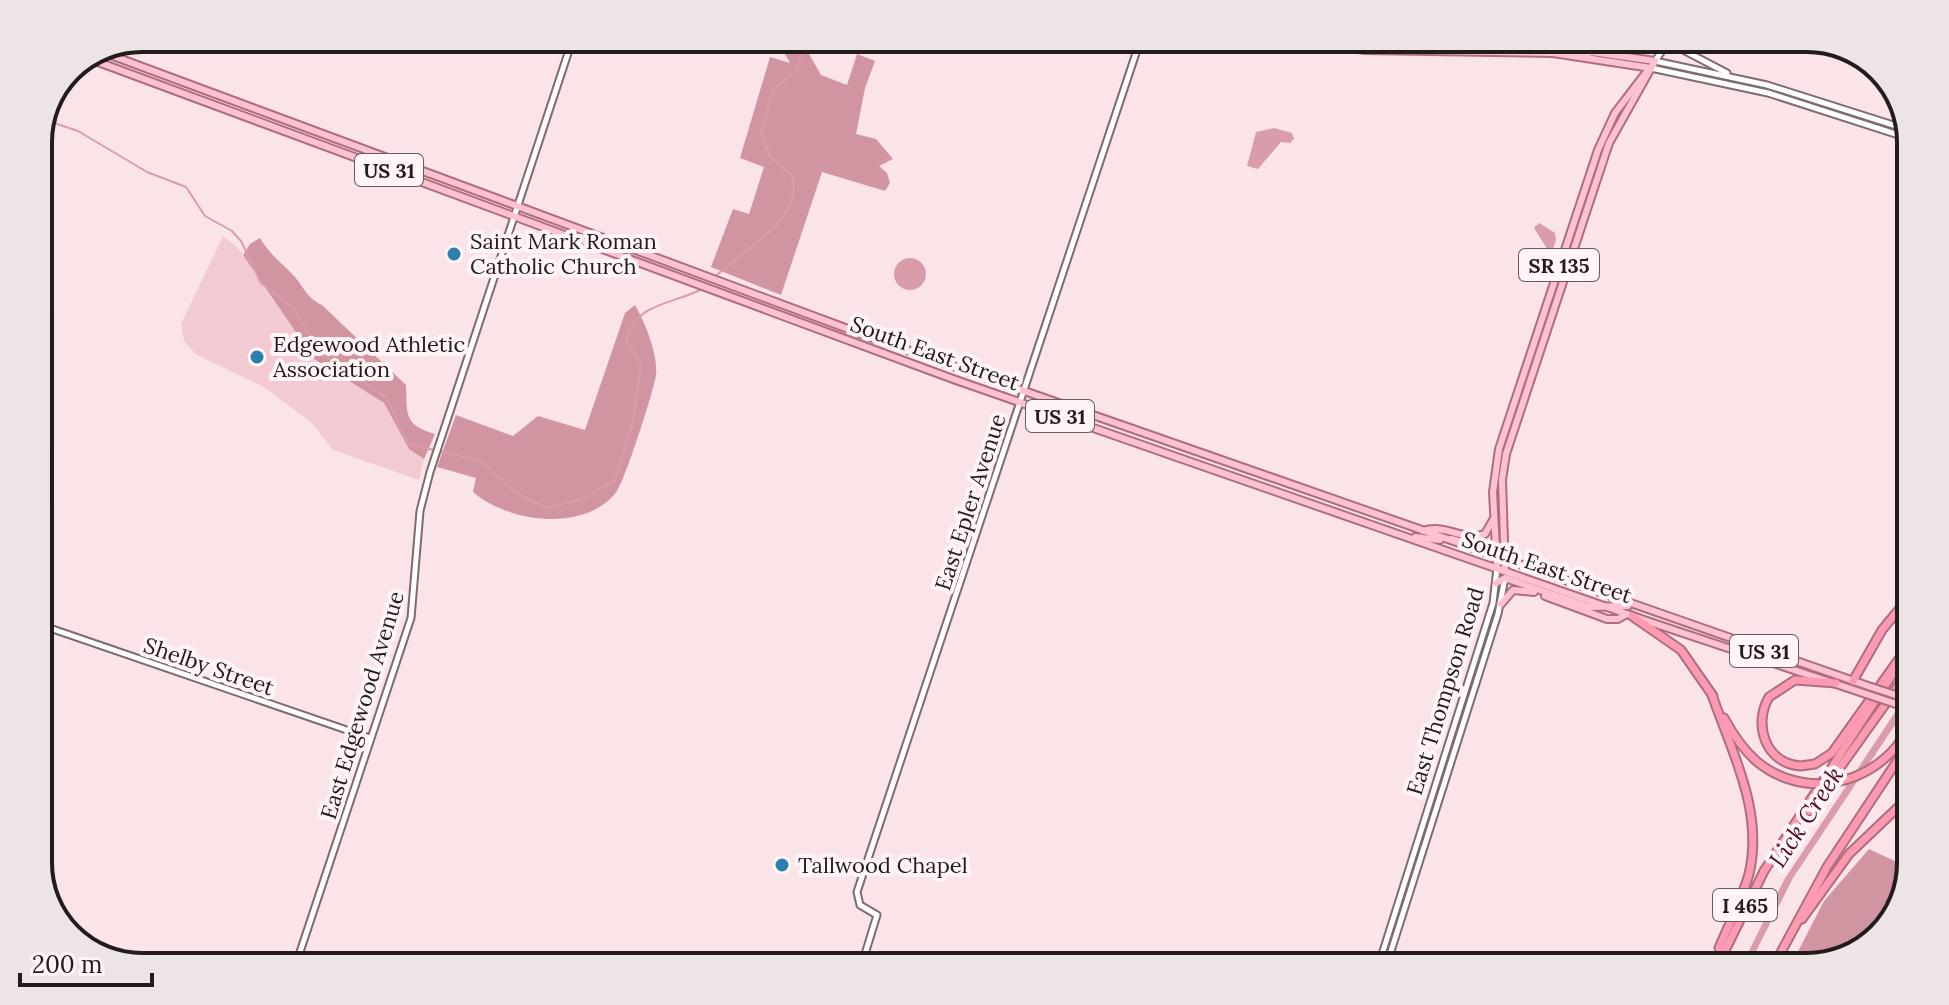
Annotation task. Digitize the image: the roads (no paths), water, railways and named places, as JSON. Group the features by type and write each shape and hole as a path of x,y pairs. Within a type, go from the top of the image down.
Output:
{"highway":[{"path":"1853,681 1882,630 1897,612"},
{"name":"US 31","path":"1630,615 1681,650 1712,695 1745,789 1753,832 1748,875 1720,953"},
{"path":"1836,683 1795,680 1772,694 1764,707 1761,726 1767,744 1777,756 1800,766 1829,756 1897,661"},
{"name":"I 465","path":"1722,953 1780,848 1897,668"},
{"path":"1780,848 1897,687"},
{"path":"1712,695 1738,742 1753,759 1780,777 1806,783 1852,778 1879,763 1897,746"},
{"name":"I 465","path":"1780,953 1839,848 1897,761"},
{"path":"1790,933 1849,854 1897,808"}],"main road":[{"name":"East Edgewood Avenue","path":"300,953 411,618 420,511 434,460 568,52"},
{"name":"East Epler Avenue","path":"865,953 877,915 860,905 857,892 1136,52"},
{"path":"1528,52 1579,56 1592,52 1731,76 1895,126"},
{"name":"East Thompson Road","path":"1390,953 1501,604 1505,574 1503,475 1509,445 1609,143 1661,52"},
{"path":"1690,52 1731,76"},
{"path":"1579,56 1588,61 1651,68 1768,93 1897,134"},
{"name":"South East Street","path":"115,57 1023,392 1446,540 1496,554 1505,560 1853,681 1897,703"},
{"name":"South East Street","path":"100,63 717,292 1020,402 1497,568 1505,574 1836,683 1897,697"},
{"name":"East Thompson Road","path":"1382,953 1496,583 1494,479 1499,449 1598,150 1615,113 1641,76 1651,68"},
{"path":"1422,531 1441,528 1481,536 1494,516"},
{"path":"1404,536 1446,540"},
{"path":"1496,554 1505,544"},
{"path":"1496,583 1505,574"},
{"path":"1501,604 1510,592 1518,588 1607,619 1630,615"},
{"path":"1610,607 1621,605 1651,611"},
{"name":"Shelby Street","path":"52,629 370,738"},
{"path":"1421,828 1429,832"}],"waterway":[{"path":"716,276 768,233 789,206 793,192 792,176 770,156 761,134 773,90 797,70 800,52"},
{"path":"54,123 78,131 147,172 186,187 205,216 232,231 241,241 261,283 294,308 320,353 386,397 408,444 481,461 512,491 548,508 585,498 615,480 633,422 641,366 626,340 630,328 656,306 702,289"}],"place":[{"name":"Saint Mark Roman Catholic Church","path":"454,254"},
{"name":"Edgewood Athletic Association","path":"257,357"},
{"name":"Tallwood Chapel","path":"782,865"}],"water label":[{"name":"Lick Creek","path":"1806,817"}]}
